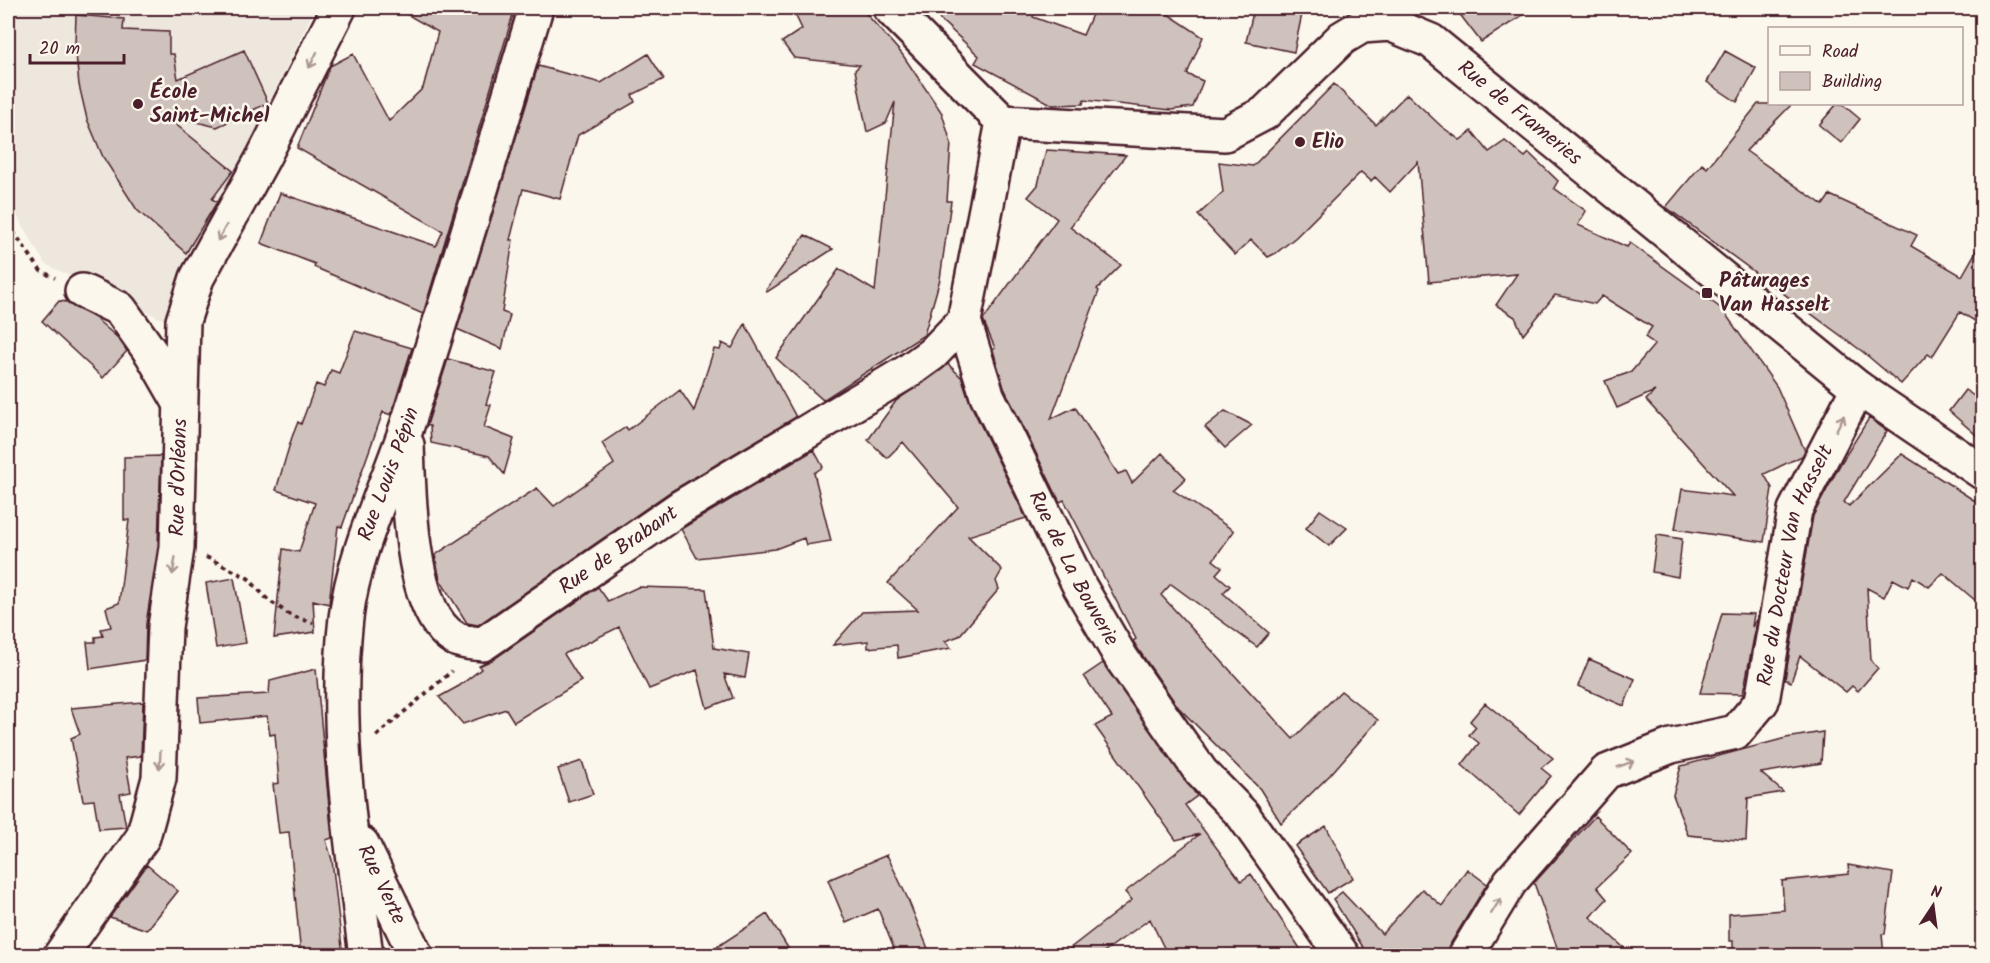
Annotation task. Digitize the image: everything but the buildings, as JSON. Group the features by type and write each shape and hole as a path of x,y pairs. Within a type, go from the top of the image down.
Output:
{"street":[{"name":"Rue d'Orléans","path":"60,956 142,837 159,778 165,627 177,548 183,321 197,278 263,158 339,8"},
{"name":"Rue Louis Pépin","path":"366,956 344,764 342,728 346,615 358,563 406,428 536,8"},
{"path":"890,8 1003,122"},
{"name":"Rue de Frameries","path":"1003,122 1225,134 1265,113 1342,38 1359,17 1389,24 1431,41 1858,388 1983,472"},
{"name":"Rue de La Bouverie","path":"1003,122 964,321 987,395 1080,587 1110,640 1201,772 1242,815 1343,956"},
{"path":"82,291 120,309 152,354 180,402"},
{"name":"Rue de Brabant","path":"406,428 410,526 425,594 433,615 456,639 483,644 681,507 907,372 932,354 964,321"},
{"name":"Rue du Docteur Van Hasselt","path":"1465,956 1510,882 1606,772 1671,747 1736,732 1762,701 1795,510 1858,388"},
{"name":"Rue Verte","path":"348,813 416,956"}],"path":[{"path":"8,224 41,271 82,291"},
{"path":"177,548 221,562 248,578 267,599 290,615 345,638"},
{"path":"344,764 438,682"}],"shaded area":[{"name":"École Saint-Michel","path":"8,8 315,8 164,320 45,264 8,200"}],"place":[{"name":"École Saint-Michel","path":"138,104"},
{"name":"Elio","path":"1300,142"},
{"name":"Pâturages Van Hasselt","path":"1707,293"}]}
